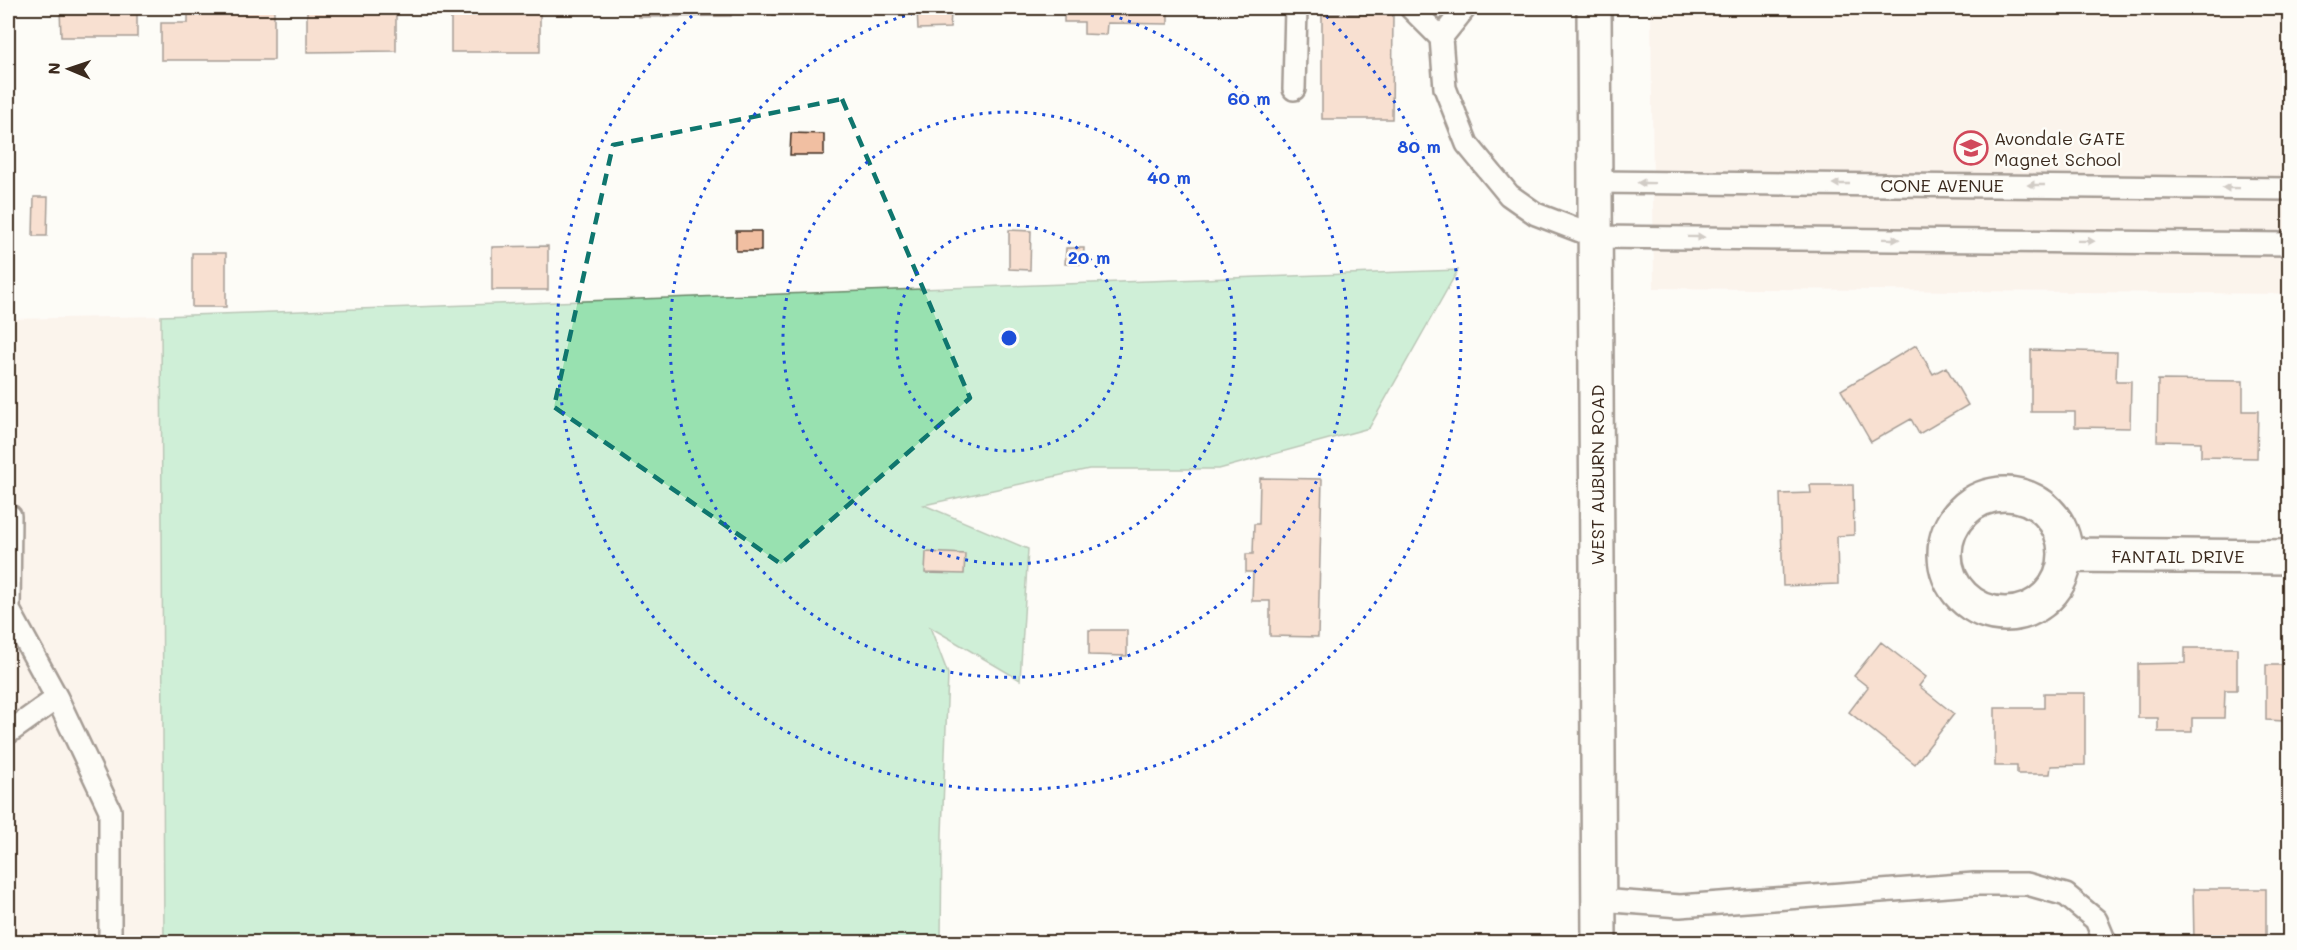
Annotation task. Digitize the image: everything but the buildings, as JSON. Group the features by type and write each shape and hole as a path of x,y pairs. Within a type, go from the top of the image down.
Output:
{"main road":[{"name":"WEST AUBURN ROAD","path":"1594,8 1599,942"},
{"name":"FANTAIL DRIVE","path":"2066,555 2289,557"}],"lane":[{"path":"1294,89 1296,8"},
{"path":"1411,8 1441,38 1445,88 1467,144 1509,195 1536,214 1596,237 2289,244"},
{"path":"1441,38 1465,8"},
{"name":"CONE AVENUE","path":"1595,182 2289,189"},
{"path":"8,515 10,516 9,610 57,698 110,810 110,942"},
{"path":"8,733 57,698"},
{"path":"1599,900 1680,906 1974,884 2027,884 2066,895 2096,920 2105,942"}],"highlighted area":[{"path":"842,99 970,398 781,564 554,407 613,145"}],"shaded area":[{"name":"Avondale GATE Magnet School","path":"1651,8 2289,8 2289,294 1654,288"},
{"path":"161,316 164,942 8,942 8,319"}],"green space":[{"path":"1458,270 1369,428 1219,469 1089,469 924,505 1028,549 1020,680 930,627 948,674 942,834 941,942 164,942 161,316"}],"place":[{"name":"Avondale GATE Magnet School","path":"1971,148"}]}
